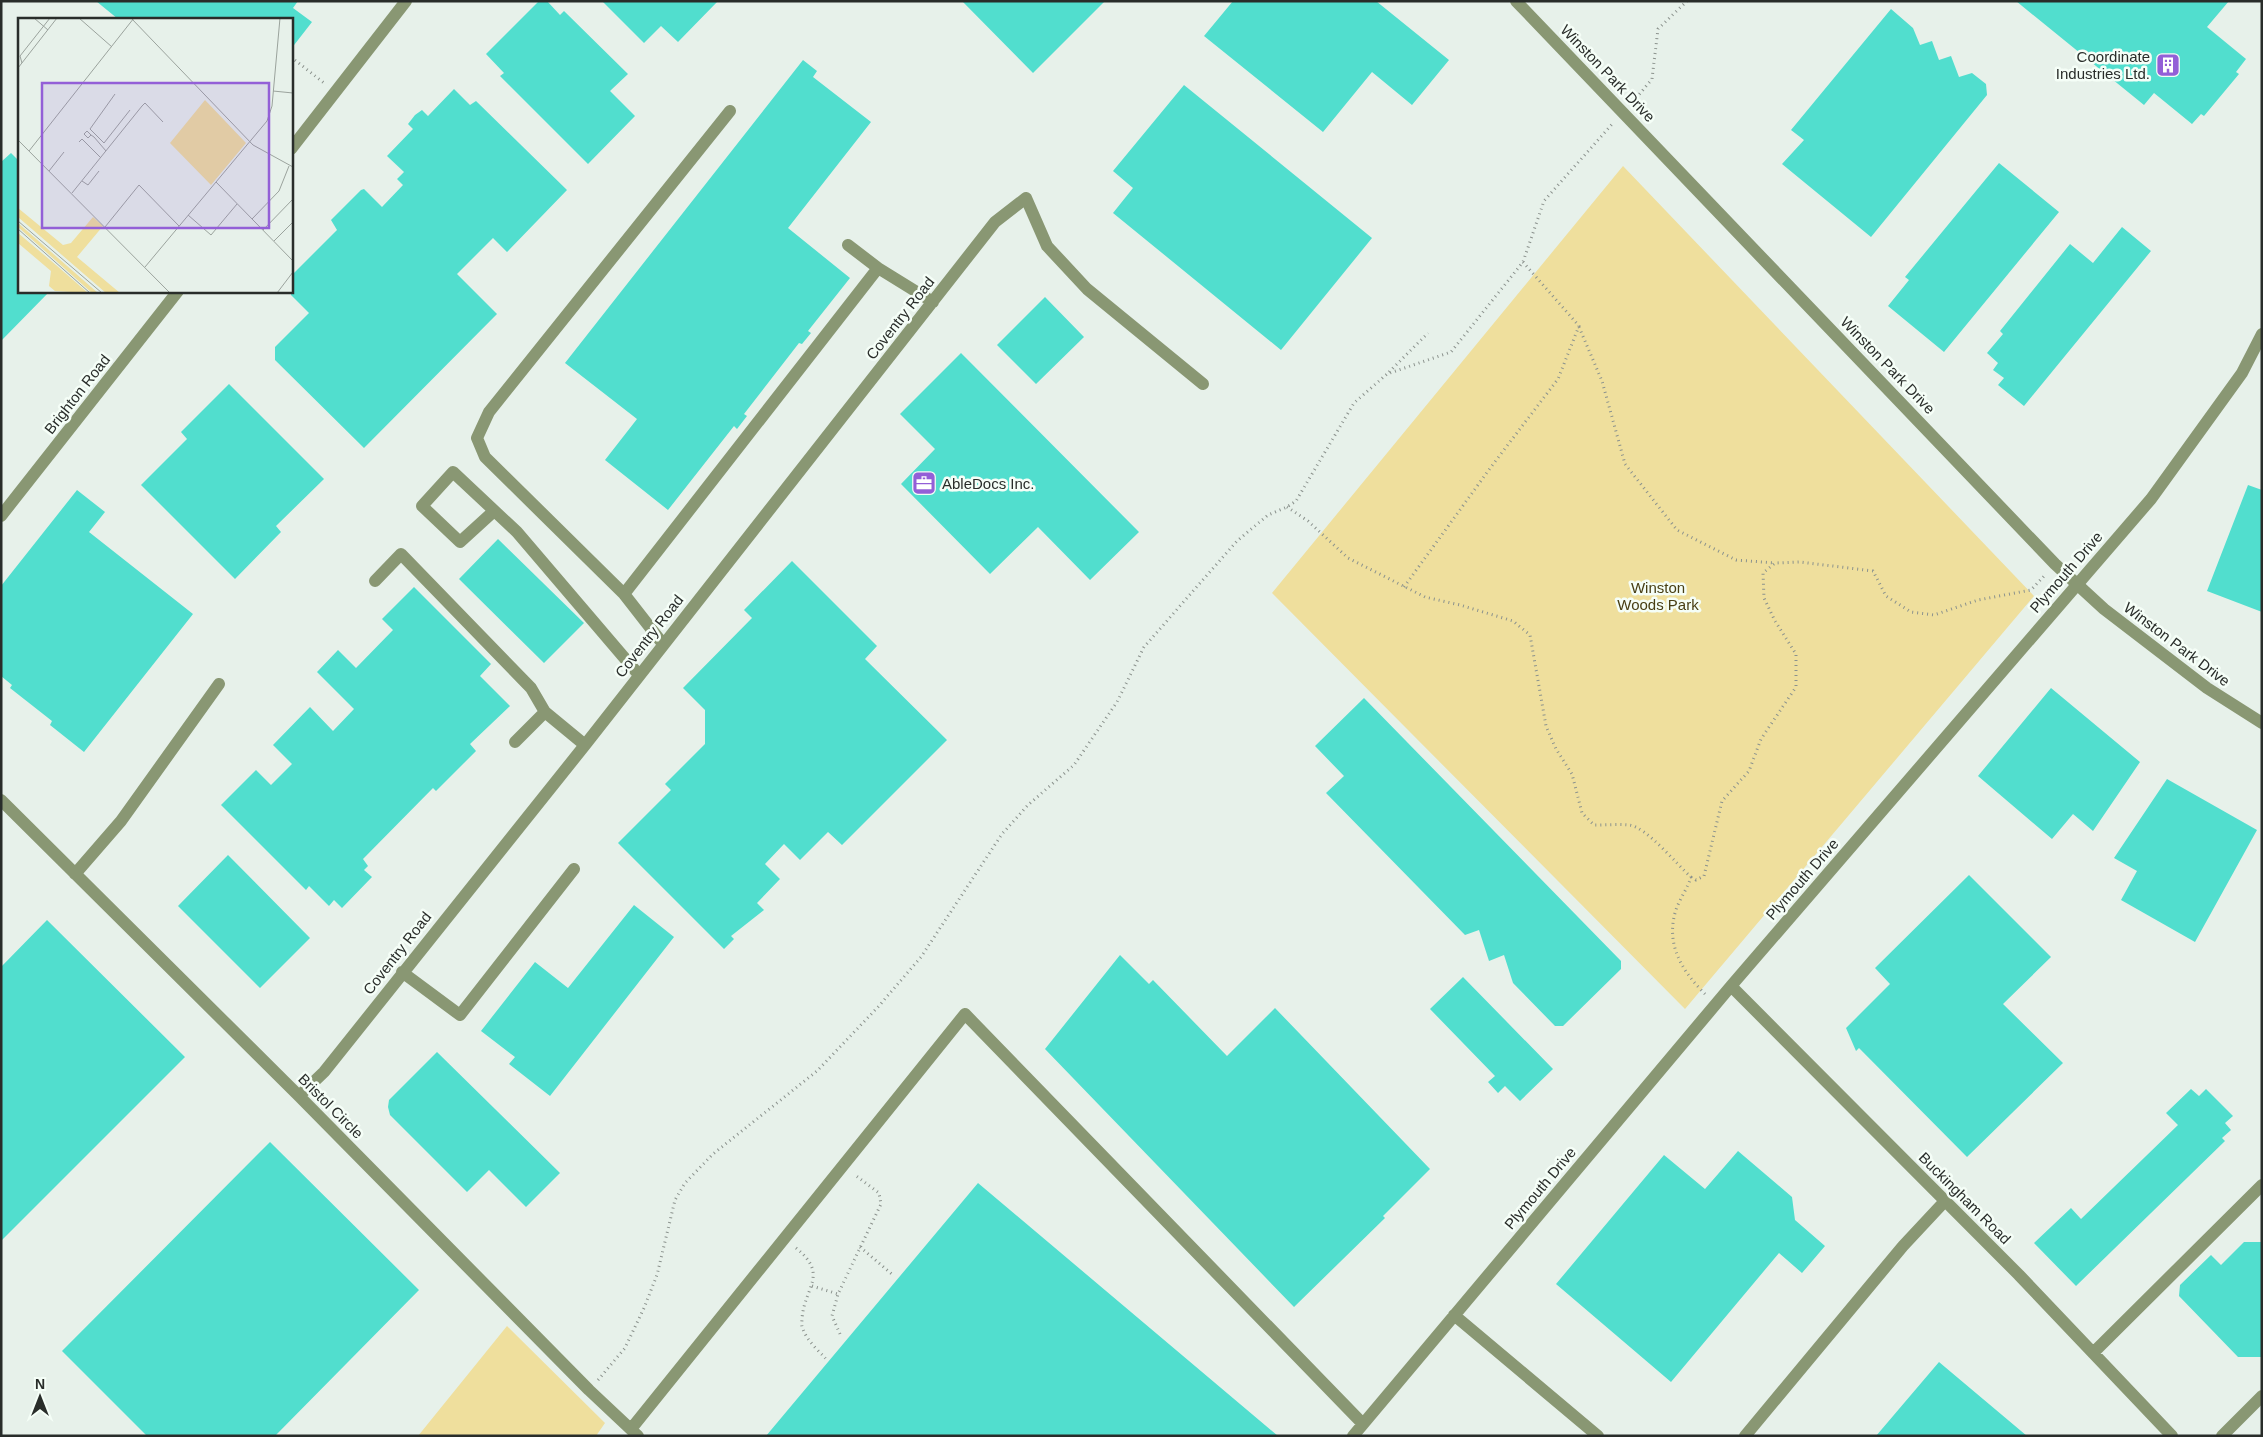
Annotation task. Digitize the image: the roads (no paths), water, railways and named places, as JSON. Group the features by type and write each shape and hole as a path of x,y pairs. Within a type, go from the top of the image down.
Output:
{"street":[{"path":"292,148 406,1"},
{"name":"Winston Park Drive","path":"1516,1 2055,564 2104,609 2207,688 2262,723"},
{"path":"663,644 624,594 484,457 478,438 489,412 730,111"},
{"name":"Coventry Road","path":"299,1096 324,1072 585,745 995,222 1026,198 1047,246 1087,289 1203,384"},
{"path":"848,245 878,268 933,302"},
{"path":"624,594 878,268"},
{"name":"Brighton Road","path":"1,516 177,292"},
{"name":"Plymouth Drive","path":"1353,1436 1731,986 2151,499 2242,373 2262,334"},
{"path":"494,510 460,542 422,506 453,472 494,510 517,532 639,675"},
{"path":"375,581 401,554 531,688 545,712 585,745"},
{"path":"75,874 121,821 219,684"},
{"path":"515,742 545,712"},
{"name":"Bristol Circle","path":"1,800 299,1096 589,1390 634,1432"},
{"path":"402,972 460,1015 574,869"},
{"name":"Buckingham Road","path":"1731,986 1945,1201 2172,1436"},
{"path":"634,1432 842,1166 965,1014 1363,1424"},
{"path":"2093,1353 2262,1184"},
{"path":"1745,1436 1868,1286 1945,1201"},
{"path":"1454,1315 1598,1436"},
{"path":"2222,1436 2262,1396"}],"place":[{"name":"Coordinate Industries Ltd.","path":"2168,65"},
{"name":"AbleDocs Inc.","path":"924,483"}],"park label":[{"name":"Winston Woods Park","path":"1658,596"}]}
